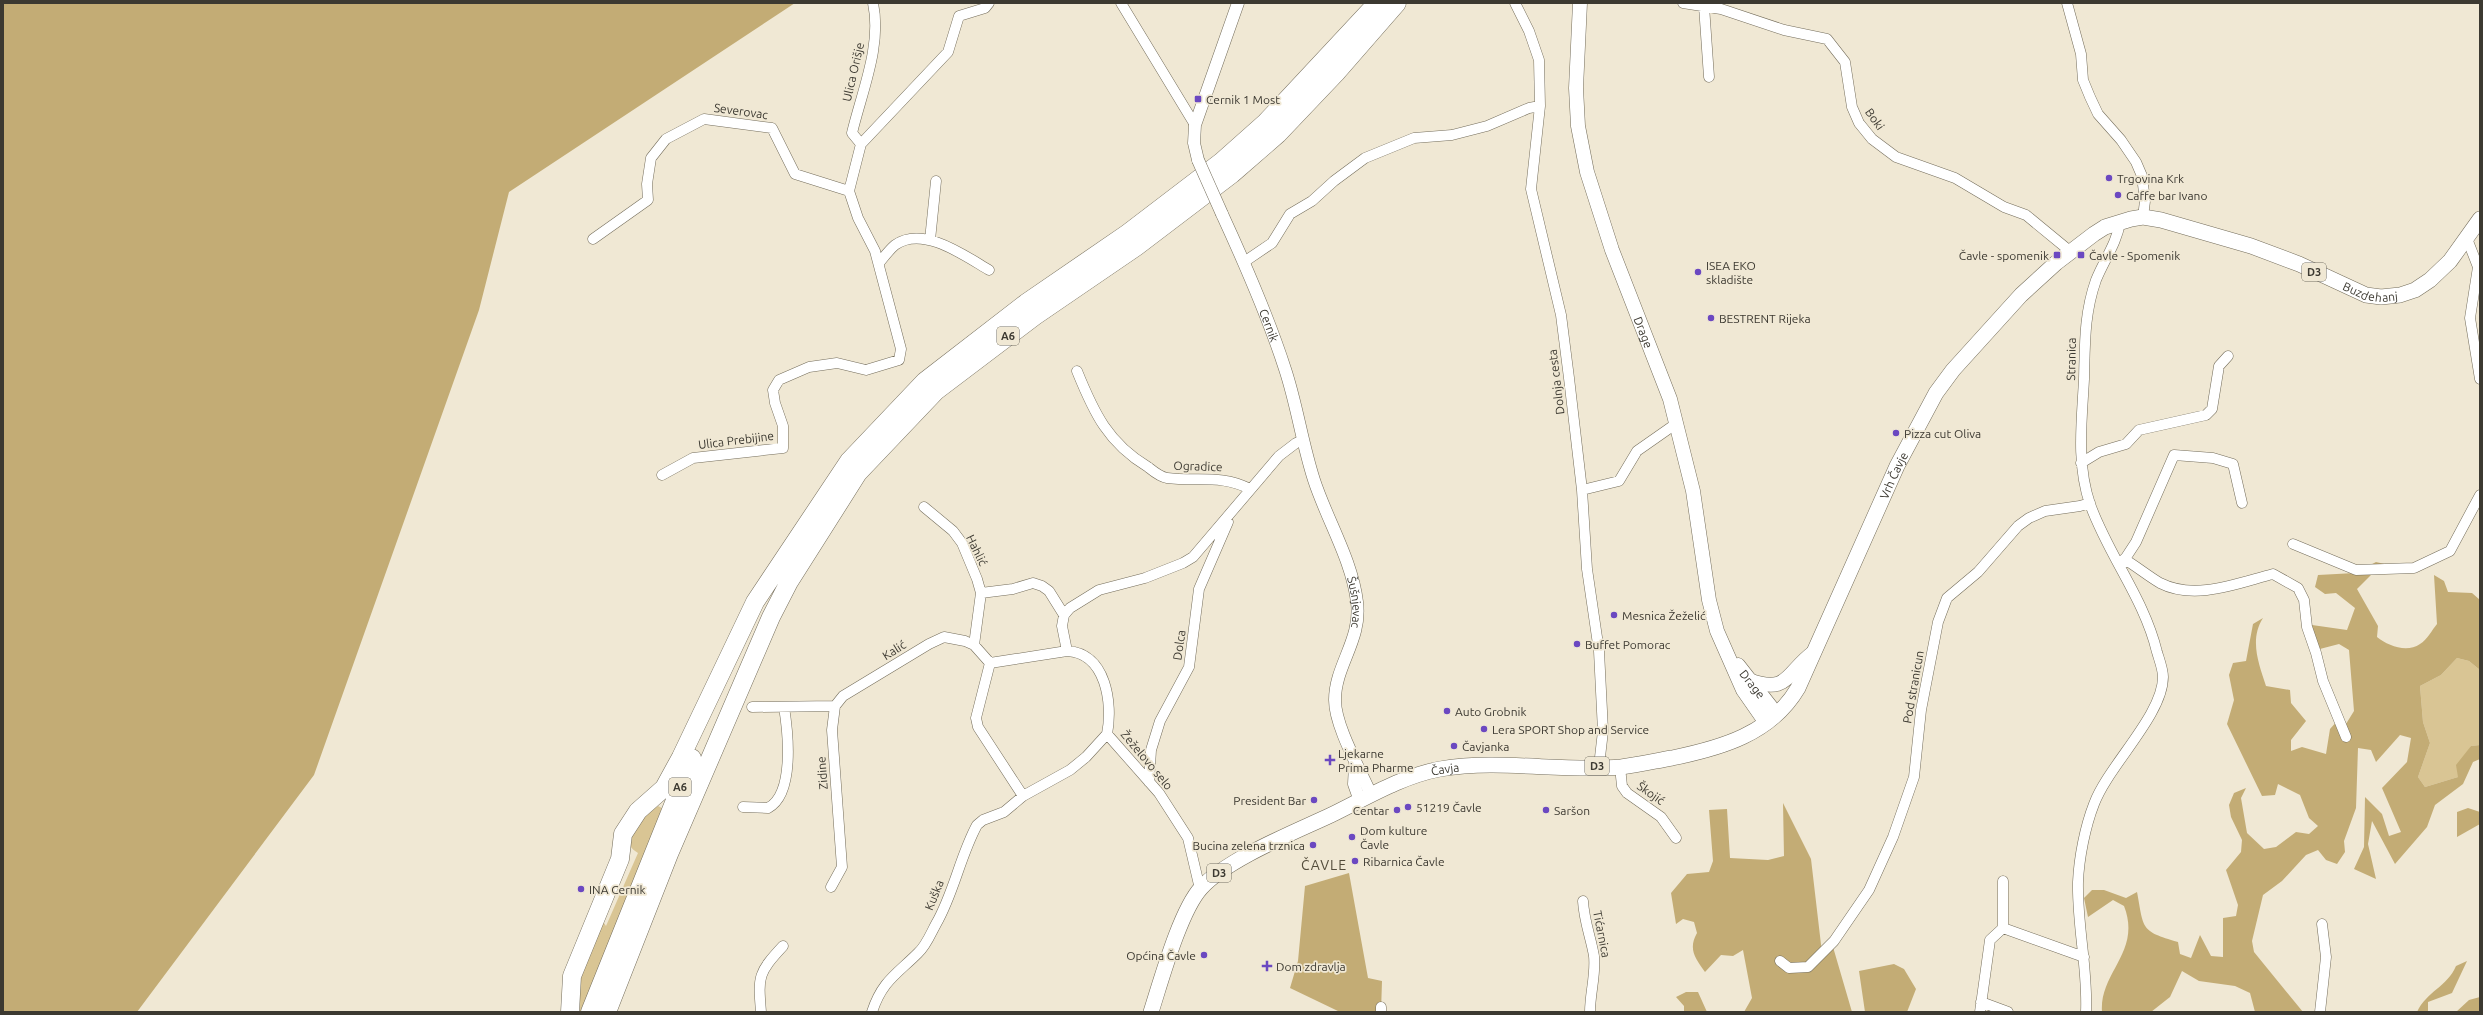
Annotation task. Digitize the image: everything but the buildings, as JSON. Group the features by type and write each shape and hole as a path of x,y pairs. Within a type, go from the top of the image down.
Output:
{"highway":[{"name":"A6","path":"590,1012 705,727 754,616 780,567 849,461 926,381 1026,303 1128,233 1221,162 1266,122 1377,3"},
{"name":"A6","path":"607,1012 669,854 771,617 789,582 858,473 936,391 1035,316 1196,203 1278,134 1336,73 1397,3"},
{"path":"570,1012 572,976 620,859 623,834 638,811 664,788 708,702 742,626 755,602 780,567"},
{"path":"616,1012 647,928 704,787 714,747"}],"main road":[{"name":"Drage","path":"1579,6 1576,88 1578,126 1587,172 1612,250 1643,333 1670,399 1677,423 1693,491 1708,600 1717,631 1743,690 1768,721"},
{"name":"Buzdehanj","path":"2120,222 2143,217 2180,224 2251,246 2299,264 2366,295 2381,297 2400,295 2415,290 2430,280 2450,261 2466,236 2480,220"},
{"name":"Vrh Čavje","path":"1768,721 1793,696 1897,466 1936,393 1953,370 2021,295 2071,252 2105,227 2120,222"},
{"name":"Drage","path":"1726,651 1771,707 1768,721"},
{"path":"1748,679 1762,684 1779,684 1790,677 1802,661 1814,652"},
{"name":"Čavja","path":"1151,1012 1184,918 1200,889 1221,872 1268,844 1365,798 1412,776 1440,769 1520,764 1620,767 1721,746 1768,721"}],"street":[{"name":"Ulica Orišje","path":"861,144 852,133 869,73 877,20 873,3"},
{"path":"878,263 875,251 858,218 849,191 861,144 948,52 959,16 985,8 989,3"},
{"path":"1121,3 1194,125"},
{"path":"1194,125 1238,3"},
{"name":"Dolnja cesta","path":"1515,3 1536,47 1540,72 1540,106 1532,189 1562,318 1582,490 1587,569 1599,651 1603,731 1599,766"},
{"name":"Boki","path":"1683,3 1704,6 1784,30 1827,39 1845,62 1852,107 1859,122 1872,139 1896,157 1955,178 1998,204 2026,215 2071,252"},
{"path":"2067,3 2081,54 2083,80 2090,97 2098,114 2121,140 2136,162 2142,176 2145,201 2143,217"},
{"path":"1704,6 1709,77"},
{"path":"1244,262 1272,243 1290,214 1312,201 1334,181 1365,158 1414,138 1452,135 1487,126 1529,108 1540,106"},
{"name":"Severovac","path":"593,239 648,200 651,158 666,139 704,119 772,128 795,174 849,191"},
{"name":"Cernik","path":"1194,125 1194,143 1198,160 1244,262 1286,370 1303,440"},
{"path":"930,240 936,181"},
{"name":"Stranica","path":"2086,1012 2084,957 2078,882 2083,846 2094,804 2107,779 2156,705 2163,676 2155,642 2133,588 2122,563 2090,503 2081,463 2085,323 2096,280 2116,239 2120,222"},
{"path":"2466,236 2478,267 2470,318 2480,379"},
{"path":"878,263 896,244 912,239 930,240 951,247 988,270"},
{"name":"Ulica Prebijine","path":"662,476 693,458 783,448 783,426 775,403 774,390 779,380 809,367 837,363 866,370 899,360 901,349 878,263"},
{"path":"2081,463 2099,452 2126,444 2139,430 2206,415 2212,409 2219,366 2228,356"},
{"name":"Ogradice","path":"1077,371 1094,412 1114,442 1138,462 1165,478 1232,480 1250,489"},
{"path":"1582,490 1619,481 1637,451 1677,423"},
{"path":"990,663 1068,651 1062,626 1064,615 1070,608 1099,590 1146,578 1183,563 1202,547 1250,489 1287,449 1303,440"},
{"name":"Šušnjevac","path":"1303,440 1314,479 1350,575 1357,601 1358,623 1349,653 1340,671 1335,701 1356,765 1354,784 1365,798"},
{"path":"2242,503 2233,464 2213,458 2174,455 2136,542 2122,563 2160,583 2180,591 2206,590 2236,585 2273,574 2298,588 2304,600 2307,626 2316,652 2323,681 2346,737"},
{"path":"2293,544 2356,570 2414,568 2450,551 2480,495"},
{"name":"Pod stranicun","path":"1780,961 1789,968 1808,968 1834,941 1869,890 1908,798 1914,777 1921,710 1943,605 1956,588 1989,561 2018,526 2045,511 2080,506 2090,503"},
{"name":"Hahlić","path":"924,507 953,531 962,543 982,593"},
{"name":"Dolca","path":"1149,782 1151,750 1160,721 1189,667 1199,589 1233,510"},
{"path":"990,663 974,645 974,632 982,593 1013,589 1032,583 1042,586 1049,591 1064,615"},
{"name":"Kalić","path":"835,706 843,696 929,644 944,637 965,641 974,645"},
{"name":"Žeželovo selo","path":"1068,651 1077,652 1085,656 1107,686 1110,722 1108,734 1149,782 1188,838 1200,889"},
{"path":"990,663 976,718 978,727 1022,796"},
{"path":"752,707 835,706"},
{"name":"Zidine","path":"831,887 842,867 832,730 835,706"},
{"path":"743,807 768,808 774,803 779,795 789,756 788,732 784,707"},
{"name":"Kuška","path":"872,1012 876,999 886,984 896,972 920,952 937,923 977,825 983,820 1004,812 1022,796 1070,770 1086,757 1108,734"},
{"name":"Škojić","path":"1620,767 1622,786 1627,793 1662,817 1676,838"},
{"path":"2003,881 2002,928 1990,940 1980,1007 2008,1012"},
{"name":"Tićarnica","path":"1583,902 1584,921 1594,956 1594,972 1590,991 1590,1012"},
{"path":"2320,1012 2326,957 2322,924"},
{"path":"2002,928 2084,957"},
{"path":"761,1012 758,983 766,964 783,946"}],"shaded area":[{"path":"3,3 795,3 509,192 479,310 314,775 137,1012 3,1012"},
{"path":"2376,562 2397,567 2374,572 2357,589 2378,626 2377,637 2392,646 2404,648 2415,647 2425,640 2437,624 2434,575 2444,581 2448,592 2472,593 2480,600 2480,670 2469,661 2457,658 2441,675 2420,686 2423,722 2430,743 2418,777 2425,787 2458,777 2456,765 2471,746 2480,745 2480,759 2473,762 2463,784 2435,805 2427,827 2395,864 2372,821 2368,844 2376,879 2354,869 2364,847 2365,797 2382,814 2389,836 2401,832 2382,788 2407,762 2411,738 2400,735 2376,762 2371,750 2358,748 2356,808 2344,841 2345,852 2337,864 2326,860 2318,850 2306,855 2282,881 2263,895 2252,941 2254,952 2303,1012 2255,1012 2250,993 2235,986 2199,981 2182,971 2170,997 2151,1012 2102,1012 2103,998 2107,985 2119,961 2128,936 2128,922 2124,906 2113,900 2088,917 2084,898 2092,890 2104,890 2126,898 2137,892 2141,914 2146,927 2157,935 2178,942 2180,954 2191,958 2200,935 2211,956 2223,957 2223,918 2236,916 2238,905 2226,870 2241,852 2242,840 2231,817 2229,805 2234,793 2246,788 2241,798 2247,833 2264,849 2276,847 2296,832 2309,834 2318,826 2309,818 2300,795 2278,784 2275,795 2262,796 2227,724 2234,700 2229,675 2233,663 2246,661 2253,624 2263,618 2259,626 2256,643 2258,661 2266,686 2290,690 2291,703 2306,721 2291,740 2291,751 2302,747 2326,754 2330,729 2338,720 2341,732 2354,711 2349,650 2339,644 2316,650 2312,625 2347,630 2355,608 2336,593 2325,594 2315,587 2318,575 2355,573"},
{"path":"2457,658 2469,661 2480,670 2480,745 2471,746 2458,777 2425,787 2418,777 2430,743 2423,722 2420,686 2441,675"},
{"path":"1783,803 1811,859 1822,953 1833,947 1852,1012 1744,1012 1752,998 1743,950 1733,956 1721,955 1705,972 1698,962 1693,949 1694,939 1697,933 1694,922 1683,919 1676,924 1671,893 1687,874 1709,872 1713,861 1709,810 1727,809 1730,858 1768,860 1784,856"},
{"path":"658,806 662,808 584,1012 580,1012 577,980 602,920 606,926 638,853 629,843 628,836 630,828"},
{"path":"2468,808 2480,812 2480,824 2457,837 2457,812"},
{"path":"1349,873 1368,978 1382,981 1381,1012 1340,1012 1290,988 1298,961 1305,886"},
{"path":"2467,961 2452,993 2428,1002 2428,1012 2417,1012 2426,999 2448,979 2456,966"},
{"path":"1894,964 1904,969 1916,989 1907,1012 1865,1012 1859,971"},
{"path":"1686,992 1698,992 1707,1012 1684,1012 1684,1006 1676,997"},
{"path":"2480,997 2480,1012 2456,1012 2469,1000"}],"place":[{"name":"Cernik 1 Most","path":"1198,99"},
{"name":"Trgovina Krk","path":"2109,178"},
{"name":"Caffe bar Ivano","path":"2118,195"},
{"name":"Čavle - spomenik","path":"2057,255"},
{"name":"Čavle - Spomenik","path":"2081,255"},
{"name":"ISEA EKO skladište","path":"1698,272"},
{"name":"BESTRENT Rijeka","path":"1711,318"},
{"name":"Pizza cut Oliva","path":"1896,433"},
{"name":"Mesnica Žeželić","path":"1614,615"},
{"name":"Buffet Pomorac","path":"1577,644"},
{"name":"Auto Grobnik","path":"1447,711"},
{"name":"Lera SPORT Shop and Service","path":"1484,729"},
{"name":"Čavjanka","path":"1454,746"},
{"name":"Ljekarne Prima Pharme","path":"1330,760"},
{"name":"President Bar","path":"1314,800"},
{"name":"51219 Čavle","path":"1408,807"},
{"name":"Centar","path":"1397,810"},
{"name":"Saršon","path":"1546,810"},
{"name":"Dom kulture Čavle","path":"1352,837"},
{"name":"Bucina zelena trznica","path":"1313,845"},
{"name":"Ribarnica Čavle","path":"1355,861"},
{"name":"INA Cernik","path":"581,889"},
{"name":"Općina Čavle","path":"1204,955"},
{"name":"Dom zdravlja","path":"1267,966"}],"district":[{"name":"ČAVLE","path":"1324,865"}]}
